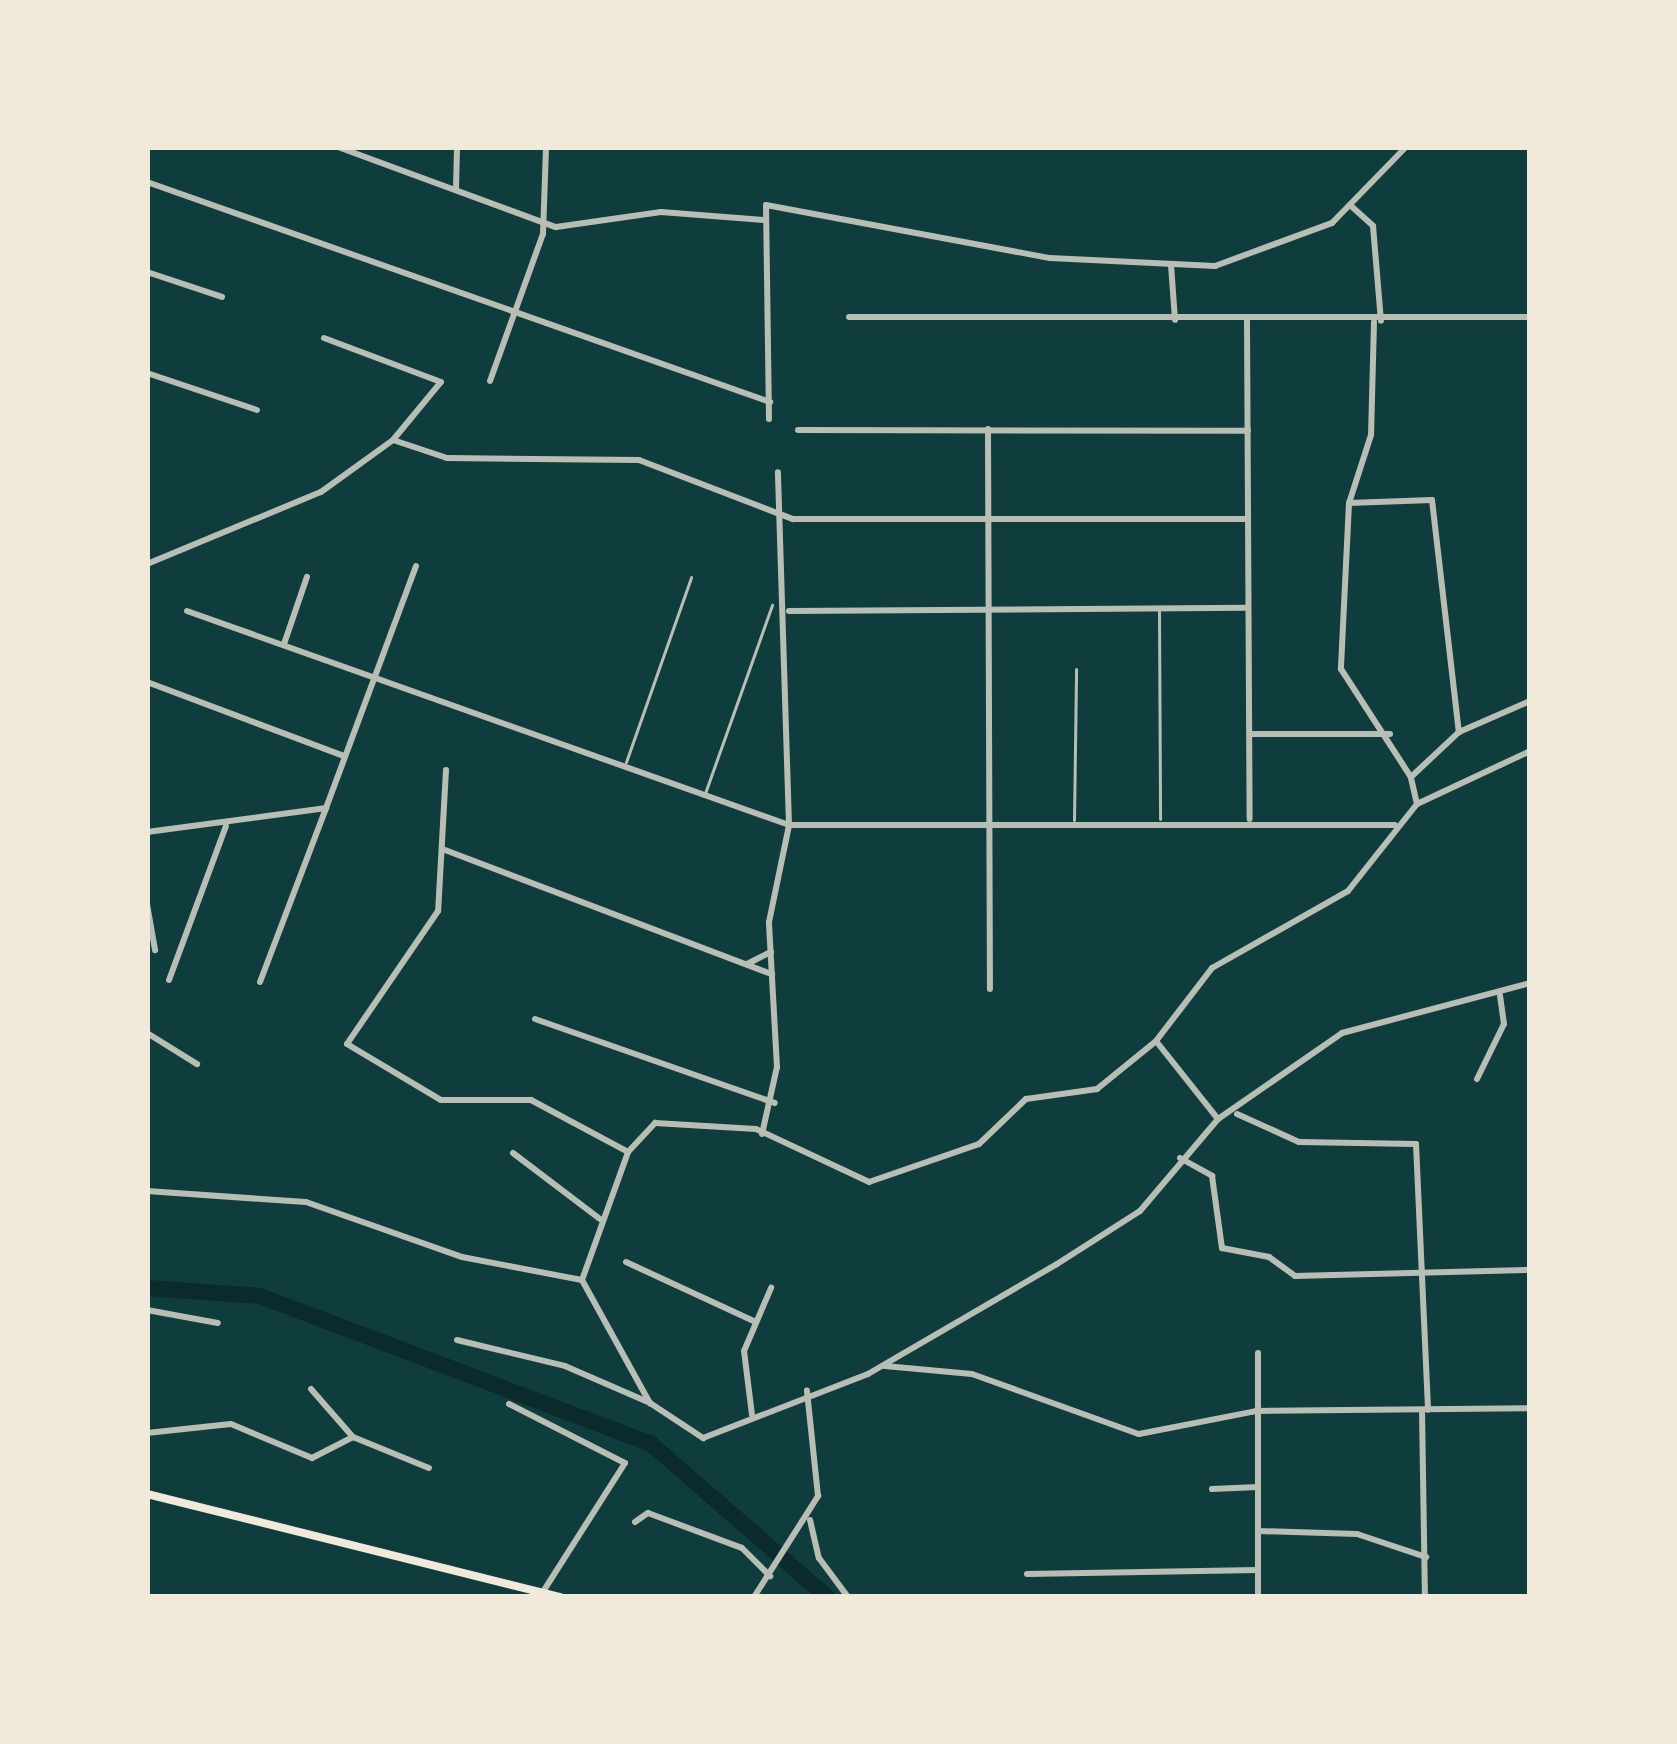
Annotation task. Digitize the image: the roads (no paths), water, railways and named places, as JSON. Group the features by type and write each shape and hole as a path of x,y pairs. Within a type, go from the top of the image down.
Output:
{"main road":[{"path":"147,1494 560,1597"}],"street":[{"path":"338,147 545,224 661,212 764,220"},
{"path":"456,189 457,147"},
{"path":"490,381 545,224 546,147"},
{"path":"769,418 764,220 770,204 1050,258 1171,265 1243,262 1350,205 1406,147"},
{"path":"147,182 770,401"},
{"path":"1350,205 1372,226 1378,321 1371,435 1349,503 1341,669 1390,734 1411,777 1417,804"},
{"path":"1171,265 1174,320"},
{"path":"147,272 222,297"},
{"path":"849,316 1247,321 1530,317"},
{"path":"1247,321 1250,819"},
{"path":"147,563 321,492 393,440 441,382 324,338"},
{"path":"147,373 256,410"},
{"path":"988,429 990,988"},
{"path":"798,430 1248,431"},
{"path":"393,440 447,458 639,460 779,512 988,519 1246,519"},
{"path":"761,1134 775,1103 771,952 789,825 787,611 778,472"},
{"path":"1349,503 1432,500 1459,731"},
{"path":"260,982 416,566"},
{"path":"284,644 307,577"},
{"path":"787,611 1247,608"},
{"path":"187,610 789,825 1160,819 1395,825"},
{"path":"147,682 344,757"},
{"path":"1411,777 1459,731 1530,700"},
{"path":"1252,734 1390,734"},
{"path":"650,1403 582,1280 600,1219 628,1152 655,1123 761,1134 869,1183 934,1168 1027,1099 1097,1088 1156,1041 1212,968 1348,891 1395,825 1417,804 1530,752"},
{"path":"446,770 445,850 437,911 347,1044 441,1100 531,1100 628,1152"},
{"path":"147,832 326,808"},
{"path":"169,980 226,825"},
{"path":"445,850 772,974"},
{"path":"147,904 154,950"},
{"path":"744,965 771,952"},
{"path":"457,1340 565,1366 650,1403 691,1438 806,1391 885,1366 1140,1211 1180,1158 1218,1119 1237,1114 1342,1033 1500,995 1530,983"},
{"path":"1477,1079 1504,1024 1500,995"},
{"path":"535,1019 775,1103"},
{"path":"147,1033 197,1064"},
{"path":"1156,1041 1218,1119"},
{"path":"1237,1114 1299,1142 1416,1144 1425,1410 1425,1597"},
{"path":"513,1153 600,1219"},
{"path":"1180,1158 1212,1176 1222,1248 1294,1276 1530,1270"},
{"path":"147,1191 306,1202 462,1257 582,1280"},
{"path":"626,1262 756,1322"},
{"path":"752,1415 742,1373 771,1288"},
{"path":"147,1310 218,1323"},
{"path":"1258,1353 1258,1597"},
{"path":"885,1366 972,1375 1139,1434 1256,1411 1530,1408"},
{"path":"310,1389 353,1437 429,1468"},
{"path":"754,1597 809,1516 820,1462 806,1391"},
{"path":"508,1404 625,1463 541,1593"},
{"path":"147,1433 231,1424 311,1458 353,1437"},
{"path":"1212,1489 1258,1487"},
{"path":"635,1522 648,1513 742,1548 773,1573"},
{"path":"809,1516 819,1558 848,1597"},
{"path":"1259,1532 1358,1534 1426,1557"},
{"path":"1027,1574 1258,1570"}],"lane":[{"path":"624,767 691,577"},
{"path":"704,797 772,605"},
{"path":"1159,609 1160,819"},
{"path":"1074,820 1076,669"}],"waterway":[{"path":"147,1288 260,1296 650,1443 827,1597"}]}
